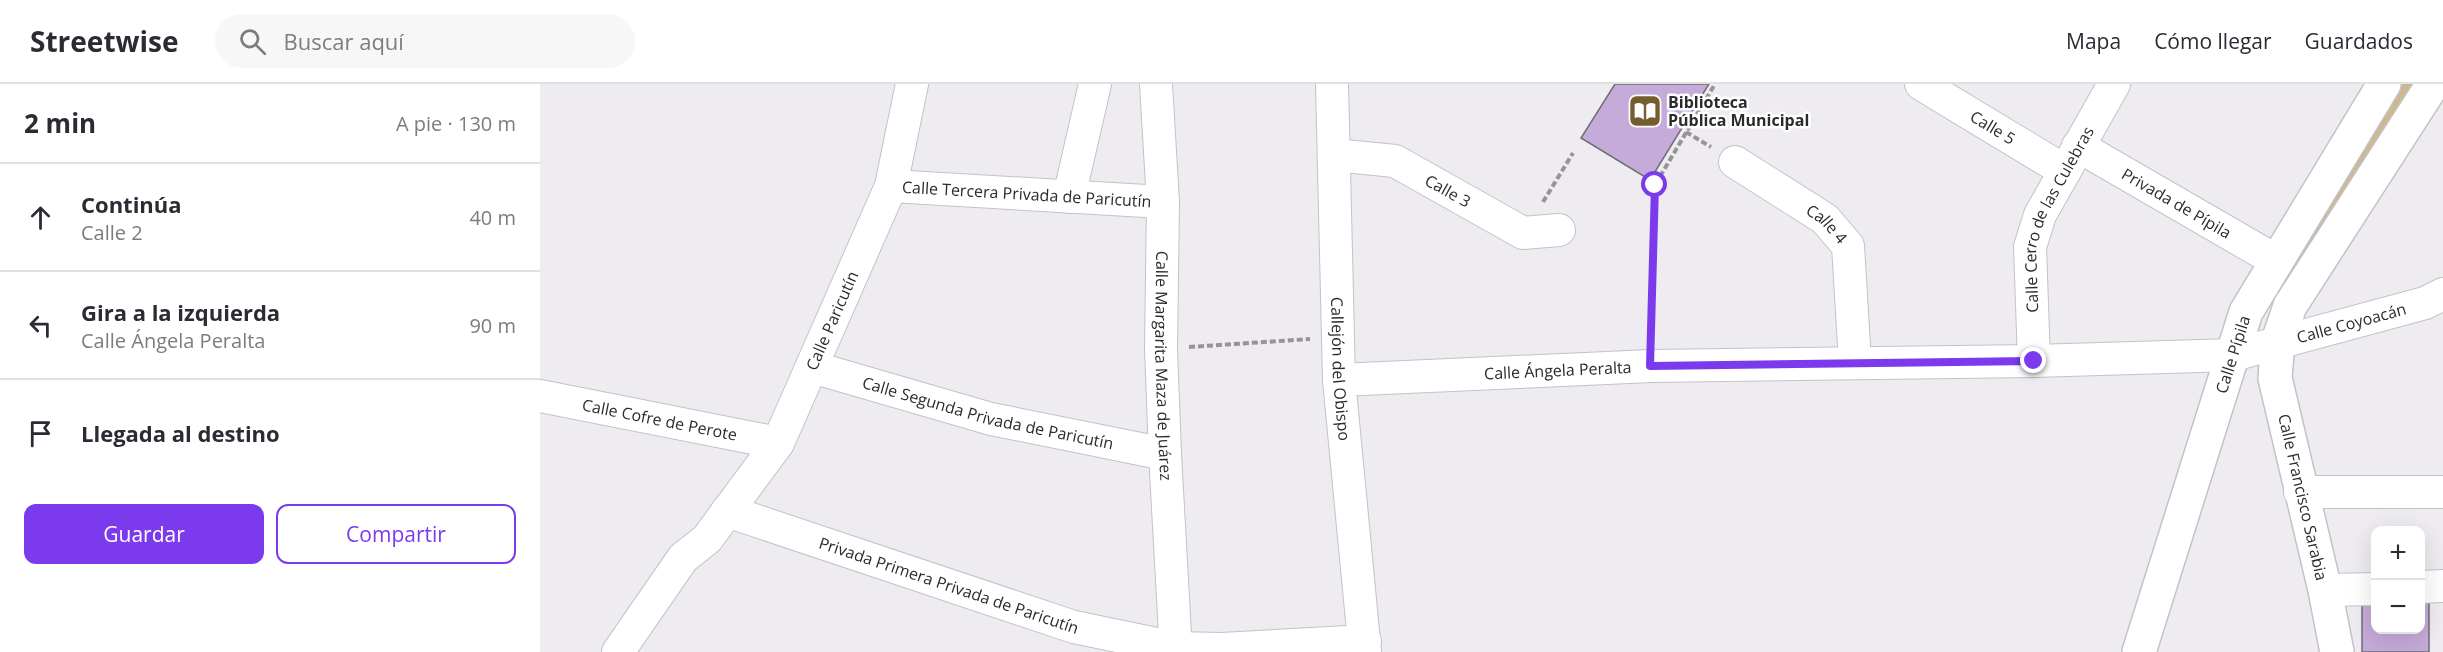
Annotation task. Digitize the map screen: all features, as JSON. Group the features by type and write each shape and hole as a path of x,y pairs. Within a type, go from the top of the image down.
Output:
{"main road":[{"name":"Calle Pípila","path":"2139,652 2246,312 2384,84"},
{"path":"2278,341 2290,306 2433,84"},
{"name":"Calle Francisco Sarabia","path":"2278,341 2275,378 2300,492 2325,590 2337,652"}],"street":[{"name":"Calle Paricutín","path":"618,652 682,558 707,539 778,443 891,186 912,84"},
{"path":"1069,197 1095,84"},
{"name":"Calle Margarita Maza de Juárez","path":"1156,84 1163,202 1161,349 1175,650"},
{"name":"Callejón del Obispo","path":"1332,84 1339,381 1365,647"},
{"name":"Calle 5","path":"1921,84 2072,158"},
{"name":"Calle Cerro de las Culebras","path":"2034,361 2030,247 2040,215 2114,84"},
{"name":"Calle 3","path":"1334,155 1395,161 1523,233"},
{"name":"Privada de Pípila","path":"2072,158 2276,260"},
{"name":"Calle 4","path":"1735,162 1825,219 1848,246 1855,362"},
{"name":"Calle Tercera Privada de Paricutín","path":"891,186 1163,202"},
{"path":"1523,233 1559,230"},
{"name":"Calle Coyoacán","path":"2278,341 2437,300"},
{"name":"Calle Ángela Peralta","path":"1339,381 1650,366 2034,361 2233,355 2278,341"},
{"name":"Calle Segunda Privada de Paricutín","path":"812,367 991,419 1165,454"},
{"name":"Calle Cofre de Perote","path":"540,396 778,443"},
{"path":"2300,492 2443,492"},
{"name":"Privada Primera Privada de Paricutín","path":"727,510 1074,627 1175,650"},
{"name":"Calle Paricutín","path":"640,652 700,567 707,539"},
{"path":"2425,587 2443,586"},
{"path":"2325,590 2371,589"},
{"path":"1175,650 1365,647"}],"path":[{"path":"1650,366 1655,185 1715,84"},
{"path":"1523,233 1573,153"},
{"path":"1161,349 1337,337"}],"shaded area":[{"path":"2401,84 2420,84 2290,292 2275,284"}],"building":[{"name":"Biblioteca Pública Municipal","path":"1615,84 1709,84 1650,180 1581,138"},
{"path":"2362,590 2371,590 2371,634 2425,634 2425,590 2429,590 2429,652 2362,652"}],"place":[{"name":"Biblioteca Pública Municipal","path":"1645,111"}],"route":[{"path":"1655,185 1650,366 2034,361"}]}
